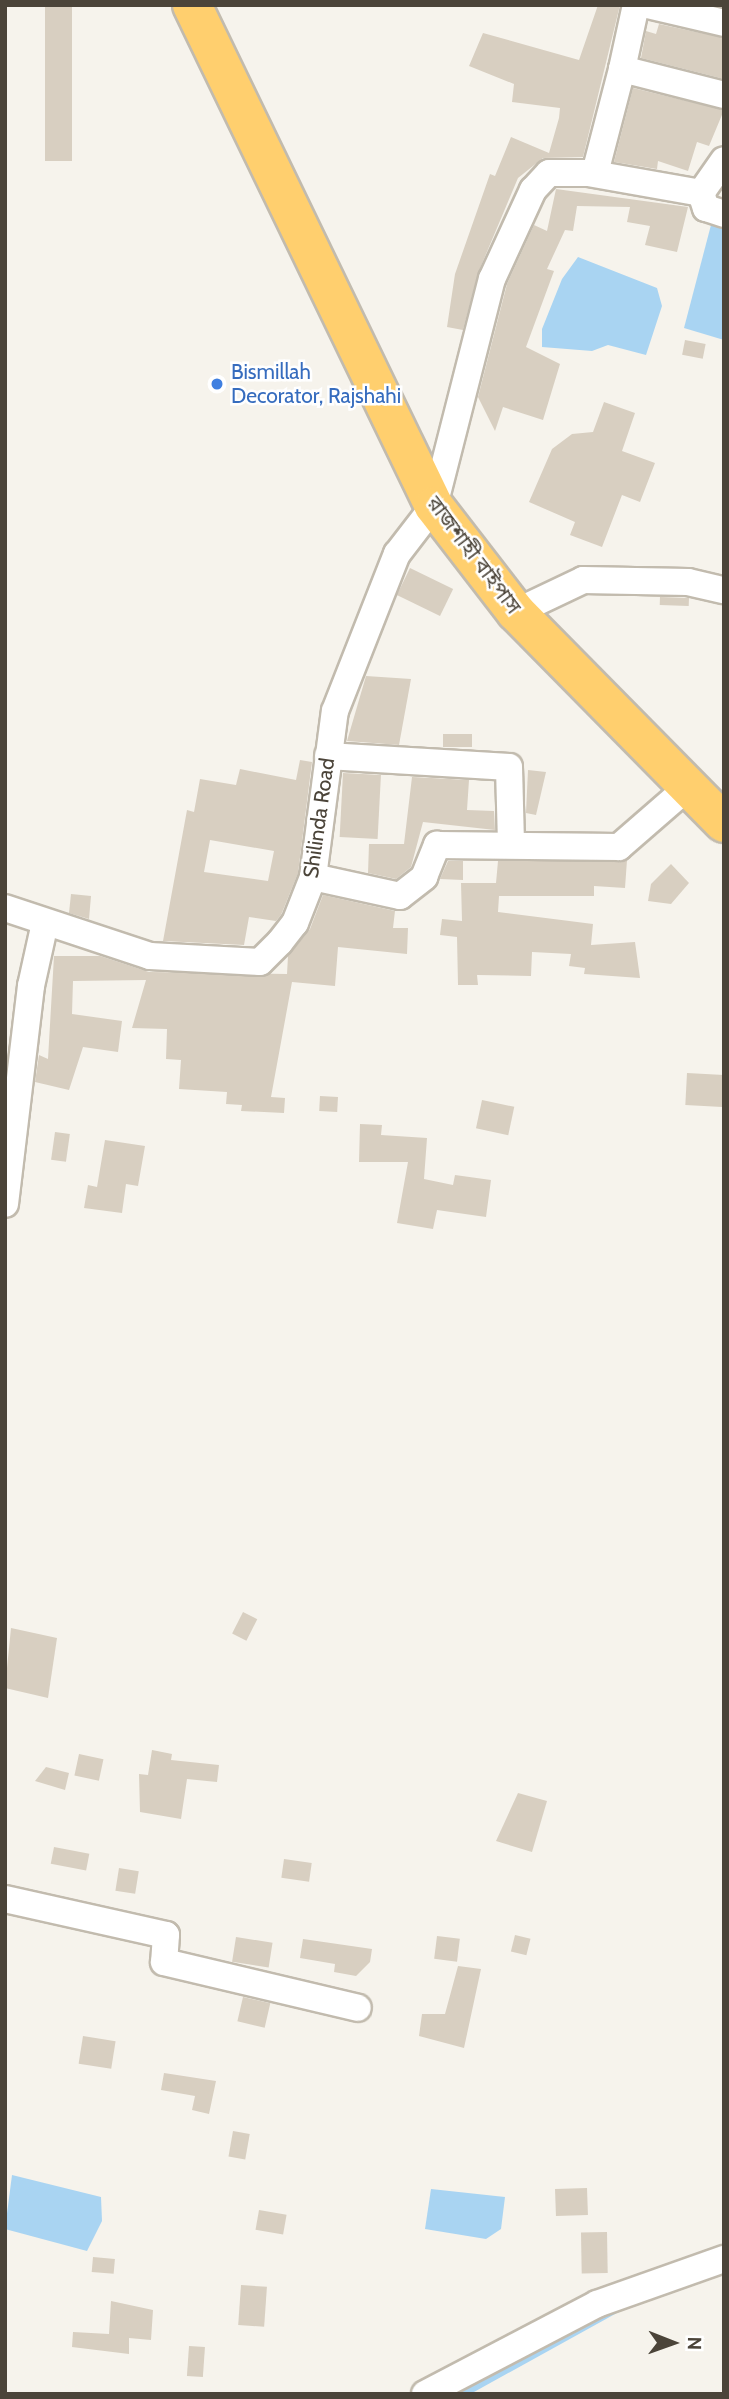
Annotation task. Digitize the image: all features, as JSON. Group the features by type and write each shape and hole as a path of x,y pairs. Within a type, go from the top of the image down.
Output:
{"highway":[{"name":"রাজশাহী বাইপাস","path":"192,5 434,506 516,612 724,822"}],"street":[{"path":"595,173 636,5"},
{"path":"648,5 724,23"},
{"path":"622,69 724,94"},
{"path":"701,193 724,160"},
{"path":"434,506 505,244 549,173 595,173 701,193"},
{"path":"701,193 706,208 724,214"},
{"name":"Shilinda Road","path":"45,923 150,957 260,962 295,923 313,877 335,711 372,609 397,554 434,506"},
{"path":"516,612 583,580 688,582 724,590"},
{"path":"328,756 509,766 511,845"},
{"path":"313,877 400,896 424,877 437,845 619,848 688,787"},
{"path":"5,908 45,923 5,1204"},
{"path":"5,1899 166,1935 164,1962 358,2008"},
{"path":"425,2394 597,2304 724,2259"}],"water":[{"path":"711,225 724,228 724,340 684,328"},
{"path":"578,257 657,288 662,306 646,355 608,345 592,351 542,347 542,329 562,279"},
{"path":"12,2175 101,2197 102,2221 87,2251 5,2229"},
{"path":"431,2189 505,2197 501,2229 486,2239 425,2229"}],"building":[{"path":"45,5 72,5 72,161 45,161"},
{"path":"598,5 620,5 583,157 543,158 518,178 478,273 463,330 447,327 455,274 490,174 495,176 511,137 549,153 559,118 560,108 512,102 514,84 469,66 483,33 579,60"},
{"path":"659,24 724,38 724,79 641,58 646,31 656,34"},
{"path":"633,88 724,110 709,146 697,142 688,171 658,161 657,169 614,162"},
{"path":"556,189 688,207 677,252 645,245 650,226 627,222 630,207 577,206 573,231 565,230 547,269 554,271 526,347 560,364 543,420 503,407 495,431 478,397 507,284 534,225 547,231"},
{"path":"685,340 706,344 703,359 682,355"},
{"path":"604,402 635,413 622,451 655,463 640,502 622,495 602,547 570,535 575,522 529,502 552,449 572,434 593,432"},
{"path":"410,568 453,589 440,616 397,595"},
{"path":"660,597 689,598 689,606 660,605"},
{"path":"366,676 411,679 399,745 347,741"},
{"path":"443,734 472,734 472,747 443,747"},
{"path":"300,760 312,762 298,873 281,915 276,921 249,917 244,945 163,941 187,810 194,812 200,779 236,785 240,769 296,780","holes":["210,840 274,851 268,881 204,872"]},
{"path":"528,770 546,772 536,815 526,813"},
{"path":"343,773 381,775 378,839 340,837"},
{"path":"412,777 469,780 467,810 494,811 495,830 423,822 411,867 396,879 368,873 369,844 404,844"},
{"path":"627,860 625,888 594,886 594,896 499,896 498,912 593,924 591,945 635,942 640,978 584,974 585,968 569,966 571,954 532,952 531,976 477,975 478,985 458,985 457,937 440,935 442,919 462,921 461,883 496,883 498,861"},
{"path":"448,861 463,861 463,880 440,879"},
{"path":"671,864 689,883 671,904 648,901 651,884"},
{"path":"71,894 91,896 89,919 69,913"},
{"path":"323,895 395,911 393,928 408,928 407,954 338,947 335,986 292,982 271,1097 285,1098 284,1113 241,1111 242,1105 226,1104 227,1092 179,1089 181,1060 166,1059 167,1029 132,1028 146,980 73,981 72,1014 122,1021 118,1052 83,1047 69,1090 35,1082 39,1055 48,1059 54,956 100,956 149,972 287,974 288,956 310,929"},
{"path":"687,1073 724,1075 722,1107 685,1105"},
{"path":"320,1096 338,1097 337,1112 319,1111"},
{"path":"482,1100 514,1107 508,1135 476,1128"},
{"path":"360,1124 382,1125 381,1135 427,1138 424,1179 453,1185 455,1175 491,1180 486,1217 437,1210 433,1229 397,1223 408,1162 359,1162"},
{"path":"55,1132 70,1134 66,1162 51,1160"},
{"path":"105,1140 145,1146 138,1186 126,1184 122,1213 84,1208 88,1185 97,1187"},
{"path":"243,1612 257,1619 246,1641 232,1633"},
{"path":"11,1628 57,1638 48,1698 5,1688"},
{"path":"152,1750 172,1754 171,1760 219,1765 217,1782 187,1779 181,1819 140,1812 139,1774 148,1775"},
{"path":"79,1754 103,1759 99,1781 74,1776"},
{"path":"46,1767 69,1773 65,1790 35,1781"},
{"path":"518,1793 547,1801 532,1852 496,1841"},
{"path":"54,1847 89,1854 86,1871 51,1864"},
{"path":"284,1859 312,1863 309,1882 281,1878"},
{"path":"119,1868 139,1871 135,1894 115,1891"},
{"path":"515,1935 531,1939 526,1955 511,1951"},
{"path":"437,1936 460,1939 457,1962 434,1959"},
{"path":"236,1937 273,1943 269,1967 232,1962"},
{"path":"303,1939 372,1949 370,1962 356,1976 334,1972 335,1964 300,1958"},
{"path":"458,1966 481,1969 464,2048 419,2036 422,2014 445,2014"},
{"path":"243,1997 270,2003 265,2028 237,2021"},
{"path":"83,2036 116,2041 111,2069 79,2064"},
{"path":"164,2073 216,2081 209,2114 192,2110 195,2096 161,2090"},
{"path":"233,2131 250,2134 245,2160 228,2157"},
{"path":"587,2188 588,2215 556,2216 555,2189"},
{"path":"259,2210 287,2215 283,2235 256,2230"},
{"path":"581,2232 607,2232 608,2273 582,2273"},
{"path":"93,2257 115,2259 114,2274 92,2272"},
{"path":"241,2285 267,2287 264,2327 238,2325"},
{"path":"111,2301 153,2310 151,2340 129,2338 129,2354 72,2347 73,2332 109,2334"},
{"path":"189,2346 205,2347 203,2377 187,2376"}],"waterway":[{"path":"464,2394 616,2310"}],"place":[{"name":"Bismillah Decorator, Rajshahi","path":"217,384"}]}
